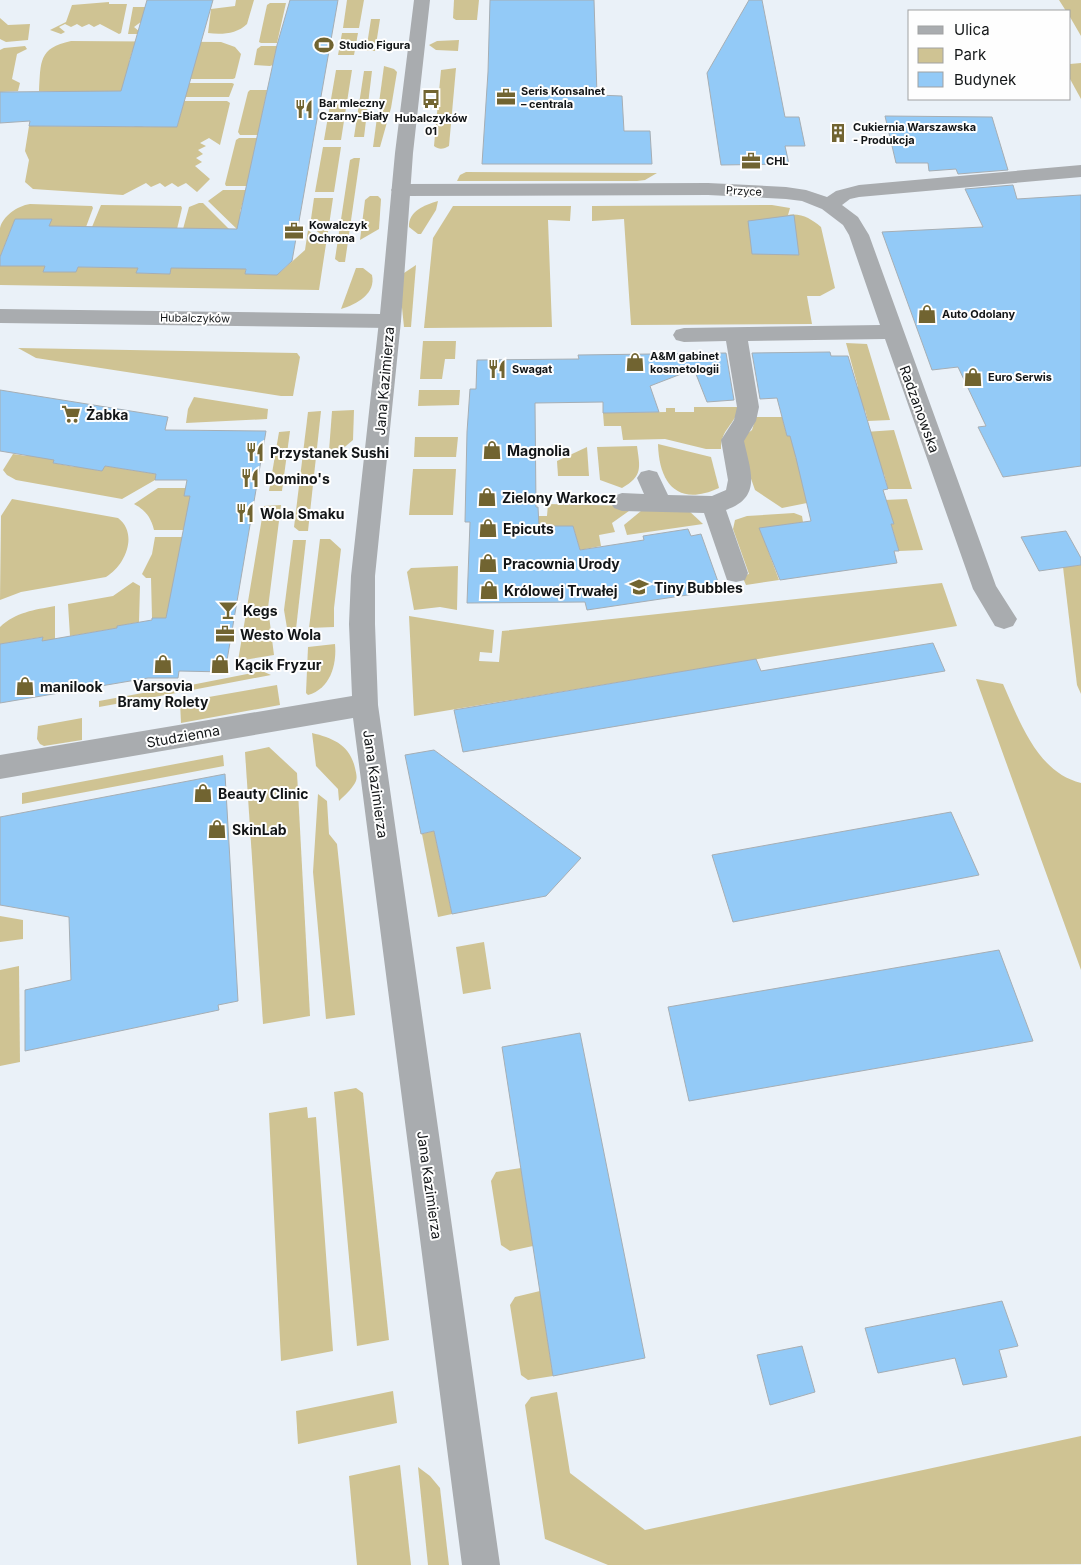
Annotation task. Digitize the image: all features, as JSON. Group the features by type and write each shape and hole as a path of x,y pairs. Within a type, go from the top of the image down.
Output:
{"street":[{"name":"Jana Kazimierza","path":"422,0 401,190 384,395 363,576 362,630 365,705 481,1565"},
{"path":"829,205 843,195 859,191 1081,171"},
{"name":"Przyce","path":"401,190 708,189 786,193 806,196 829,205"},
{"name":"Radzanowska","path":"829,205 851,221 859,235 985,589 1004,619"},
{"name":"Hubalczyków","path":"0,316 390,321"},
{"path":"684,335 893,332"},
{"path":"622,502 713,505 731,499 737,494 739,488 738,469 732,440 745,421 748,407 736,334"},
{"path":"649,478 660,503"},
{"path":"713,505 736,573"},
{"name":"Studzienna","path":"0,767 365,705"}],"green space":[{"path":"236,0 254,0 247,24 239,30 229,33 208,33 211,9 235,6"},
{"path":"347,0 364,0 359,28 343,28"},
{"path":"454,0 479,0 477,20 456,20 453,18"},
{"path":"1059,0 1081,0 1081,36 1071,19 1071,10 1065,10"},
{"path":"109,2 109,4 127,4 121,33 119,34 100,24 94,27 89,24 82,27 77,24 71,27 65,24 59,27 65,32 61,34 50,30 66,22 72,5"},
{"path":"270,3 286,3 277,43 261,43 259,42 267,5"},
{"path":"133,7 161,7 134,27 140,32 128,34"},
{"path":"0,18 8,25 30,24 28,40 6,42 0,39"},
{"path":"371,19 380,19 375,51 366,51"},
{"path":"342,33 358,33 354,55 338,55"},
{"path":"459,40 458,51 436,50 429,45 437,41"},
{"path":"71,41 221,42 235,47 241,54 235,78 233,79 191,79 132,52 129,62 132,94 61,94 62,91 39,91 43,58 52,48"},
{"path":"25,46 27,49 17,54 12,79 20,83 18,91 0,92 0,50"},
{"path":"261,46 277,46 273,65 254,65 257,49"},
{"path":"1081,63 1081,99 1071,81 1071,64"},
{"path":"384,66 397,72 391,108 380,147 373,147"},
{"path":"456,68 449,146 440,149 434,146 441,70"},
{"path":"336,70 352,70 341,140 324,140"},
{"path":"364,71 372,71 364,137 354,137"},
{"path":"184,83 234,84 229,97 186,97"},
{"path":"250,90 267,90 258,135 240,135 238,132"},
{"path":"179,101 227,101 230,103 220,145 209,138 200,143 206,146 198,150 203,154 196,158 202,162 195,166 210,179 197,192 186,183 178,187 172,183 165,187 160,183 151,187 146,183 123,195 33,189 25,182 29,160 25,151 29,126 134,127 136,123 144,127 177,127 183,105"},
{"path":"239,138 257,138 247,186 226,186 236,140"},
{"path":"323,147 341,147 334,192 315,192"},
{"path":"360,158 345,262 339,262 335,259 350,160"},
{"path":"466,172 657,173 645,180 637,181 457,181 460,175"},
{"path":"223,190 246,190 240,212 242,234 208,201"},
{"path":"370,196 378,196 381,199 379,229 360,240 365,200"},
{"path":"314,198 333,198 327,239 310,226"},
{"path":"438,201 436,210 421,234 418,234 409,227 409,221 414,213"},
{"path":"203,203 234,234 183,229 189,207"},
{"path":"30,204 92,206 93,208 86,227 49,226 51,219 15,219 0,257 0,228 4,219 11,212"},
{"path":"101,205 181,206 182,208 177,229 92,227"},
{"path":"772,205 790,208 788,215 806,217 821,227 835,288 820,296 807,296 812,324 631,325 624,219 592,221 592,206"},
{"path":"453,206 571,206 570,221 548,220 552,327 424,328 433,238"},
{"path":"308,230 326,244 319,290 0,285 0,266 45,266 43,272 76,272 78,267 138,268 136,273 170,274 171,268 246,266 245,274 277,275 305,250"},
{"path":"416,265 411,327 404,327 401,298 404,273"},
{"path":"356,268 363,268 372,275 371,288 359,301 341,309"},
{"path":"423,341 456,341 455,359 445,359 442,379 420,379"},
{"path":"846,343 867,344 890,420 868,421 865,410 858,411 852,388 858,387"},
{"path":"18,348 297,353 300,357 293,396 281,396 36,358"},
{"path":"419,390 460,390 459,405 418,406"},
{"path":"194,397 268,409 267,419 186,423 188,409"},
{"path":"694,407 739,407 737,414 723,436 721,449 706,449 665,439 623,440 621,426 604,426 603,413 666,412 666,408 675,408 675,412 694,412"},
{"path":"354,410 353,440 340,451 329,451 332,411"},
{"path":"321,411 308,531 299,531 294,527 308,412"},
{"path":"756,417 782,417 787,436 792,436 797,457 795,458 801,458 802,482 807,503 782,508 755,490 742,453 744,436 752,430"},
{"path":"894,430 912,489 888,489 884,474 877,474 865,432"},
{"path":"290,431 282,491 269,491 279,432"},
{"path":"415,437 458,437 456,457 414,457"},
{"path":"658,444 711,457 719,488 692,495 682,493 674,488 667,481 662,470"},
{"path":"637,446 638,471 629,484 622,488 600,480 597,447"},
{"path":"587,447 589,476 558,476 557,461"},
{"path":"29,453 56,458 53,463 75,467 78,462 86,468 101,471 105,466 156,474 155,480 122,499 16,480 7,475 3,470 13,454 27,456"},
{"path":"413,469 456,469 453,515 409,515"},
{"path":"158,488 186,488 194,496 187,530 154,530 147,514 134,504"},
{"path":"12,499 118,518 128,532 127,549 124,558 113,572 106,577 21,592 0,600 1,516"},
{"path":"907,499 923,550 899,551 891,524 894,524 884,500"},
{"path":"548,504 636,506 612,523 615,532 599,535 601,546 580,550 573,526 537,526 538,516 547,516"},
{"path":"281,505 268,608 274,655 238,661 264,506"},
{"path":"647,506 687,509 703,524 627,535 624,525"},
{"path":"794,513 802,516 803,522 760,529 779,580 746,585 742,576 749,574 733,529 735,520 747,516"},
{"path":"155,537 186,537 166,618 152,618 151,578 146,578 142,574 152,554"},
{"path":"320,539 330,539 341,549 334,608 334,627 309,628"},
{"path":"293,540 306,540 296,629 287,628 284,610"},
{"path":"1081,565 1081,694 1077,685 1063,567"},
{"path":"458,566 457,610 440,607 414,610 407,572 411,568"},
{"path":"133,582 140,586 139,622 118,626 117,628 70,636 68,604 113,596"},
{"path":"942,583 957,626 414,716 409,616 494,630 492,653 480,652 479,661 499,662 502,631"},
{"path":"55,606 55,640 42,642 42,637 0,644 0,627 6,622 26,612"},
{"path":"335,644 335,660 331,675 322,687 308,695 306,693 308,647"},
{"path":"262,671 271,675 192,690 191,685"},
{"path":"976,679 1003,684 1016,714 1041,757 1066,777 1081,783 1081,970"},
{"path":"277,685 280,705 181,723 180,702"},
{"path":"181,686 182,692 99,707 99,701"},
{"path":"82,718 82,740 44,746 37,739 38,726"},
{"path":"312,733 334,740 345,748 353,760 357,777 356,781 339,801 338,789 316,766"},
{"path":"269,747 297,773 310,1016 263,1024 245,752"},
{"path":"223,755 224,766 22,804 22,793"},
{"path":"318,794 327,801 329,834 337,844 355,1015 326,1019 313,872"},
{"path":"434,831 452,914 438,917 422,834"},
{"path":"0,916 23,920 23,939 0,942"},
{"path":"484,942 491,989 463,994 456,947"},
{"path":"19,966 20,1062 0,1066 0,970"},
{"path":"356,1088 363,1093 389,1340 357,1346 334,1092"},
{"path":"307,1107 308,1118 316,1117 333,1351 281,1361 269,1113"},
{"path":"521,1168 533,1246 510,1251 501,1245 491,1181 496,1172"},
{"path":"540,1291 553,1376 528,1380 521,1375 510,1305 515,1297"},
{"path":"393,1391 397,1423 298,1444 296,1411"},
{"path":"557,1392 570,1473 645,1530 1081,1436 1081,1564 608,1565 545,1539 525,1405 531,1397"},
{"path":"400,1465 411,1565 357,1565 349,1476"},
{"path":"418,1467 430,1476 440,1488 449,1565 428,1565"}],"building":[{"path":"147,0 213,0 177,127 29,126 30,121 0,123 0,92 121,91"},
{"path":"290,0 338,0 292,261 277,275 245,274 246,269 171,268 170,274 136,273 138,268 78,267 76,272 43,272 45,266 0,266 0,257 15,219 52,219 49,226 237,229 277,45"},
{"path":"490,0 594,0 597,95 622,96 624,131 650,131 652,164 482,164 488,72"},
{"path":"749,0 762,0 785,117 799,117 805,146 785,146 789,164 721,165 707,73"},
{"path":"885,116 992,117 1008,170 958,174 956,169 929,171 928,163 896,163"},
{"path":"1013,185 1017,199 1081,195 1081,466 1003,477 978,427 986,426 958,367 932,370 882,232 983,227 965,189"},
{"path":"794,215 799,255 752,254 748,221"},
{"path":"830,352 831,356 848,356 888,489 883,490 894,524 891,524 899,551 894,551 897,563 780,580 759,528 811,521 790,436 787,436 777,398 760,399 752,353"},
{"path":"726,353 734,400 707,402 694,369 650,386 659,412 603,413 603,402 535,403 536,507 538,507 539,526 573,526 580,550 644,540 643,536 688,529 691,536 701,534 721,590 587,610 585,602 467,603 470,522 465,522 467,432 470,389 476,389 477,360 579,359 578,355"},
{"path":"0,390 168,417 165,430 266,431 225,672 179,671 178,678 148,678 0,703 0,644 43,637 42,641 117,628 117,626 152,620 152,618 166,618 190,496 184,496 187,480 155,480 156,474 105,466 102,471 53,463 54,460 0,451"},
{"path":"1066,531 1081,558 1081,565 1039,571 1021,537"},
{"path":"933,643 945,671 463,752 454,710 756,659 761,671"},
{"path":"434,750 581,858 546,896 452,914 434,831 421,834 405,755"},
{"path":"225,774 238,1001 218,1005 219,1010 25,1051 25,990 71,980 69,917 0,905 0,817"},
{"path":"951,812 979,875 733,922 712,855"},
{"path":"999,950 1033,1041 689,1101 668,1007"},
{"path":"580,1033 645,1358 553,1376 502,1047"},
{"path":"1002,1301 1018,1346 999,1350 1007,1377 963,1385 955,1358 878,1373 865,1328"},
{"path":"802,1346 815,1392 770,1405 757,1355"}],"place":[{"name":"Studio Figura","path":"324,45"},
{"name":"Seris Konsalnet – centrala","path":"506,97"},
{"name":"Hubalczyków 01","path":"431,99"},
{"name":"Bar mleczny Czarny-Biały","path":"304,109"},
{"name":"Cukiernia Warszawska - Produkcja","path":"838,133"},
{"name":"CHL","path":"751,161"},
{"name":"Kowalczyk Ochrona","path":"294,231"},
{"name":"Auto Odolany","path":"927,314"},
{"name":"A&M gabinet kosmetologii","path":"635,362"},
{"name":"Swagat","path":"497,369"},
{"name":"Euro Serwis","path":"973,377"},
{"name":"Żabka","path":"71,414"},
{"name":"Magnolia","path":"492,450"},
{"name":"Przystanek Sushi","path":"255,452"},
{"name":"Domino's","path":"250,478"},
{"name":"Zielony Warkocz","path":"487,497"},
{"name":"Wola Smaku","path":"245,513"},
{"name":"Epicuts","path":"488,528"},
{"name":"Pracownia Urody","path":"488,563"},
{"name":"Tiny Bubbles","path":"639,587"},
{"name":"Królowej Trwałej","path":"489,590"},
{"name":"Kegs","path":"228,610"},
{"name":"Westo Wola","path":"225,634"},
{"name":"Varsovia Bramy Rolety","path":"163,664"},
{"name":"Kącik Fryzur","path":"220,664"},
{"name":"manilook","path":"25,686"},
{"name":"Beauty Clinic","path":"203,793"},
{"name":"SkinLab","path":"217,829"}]}
